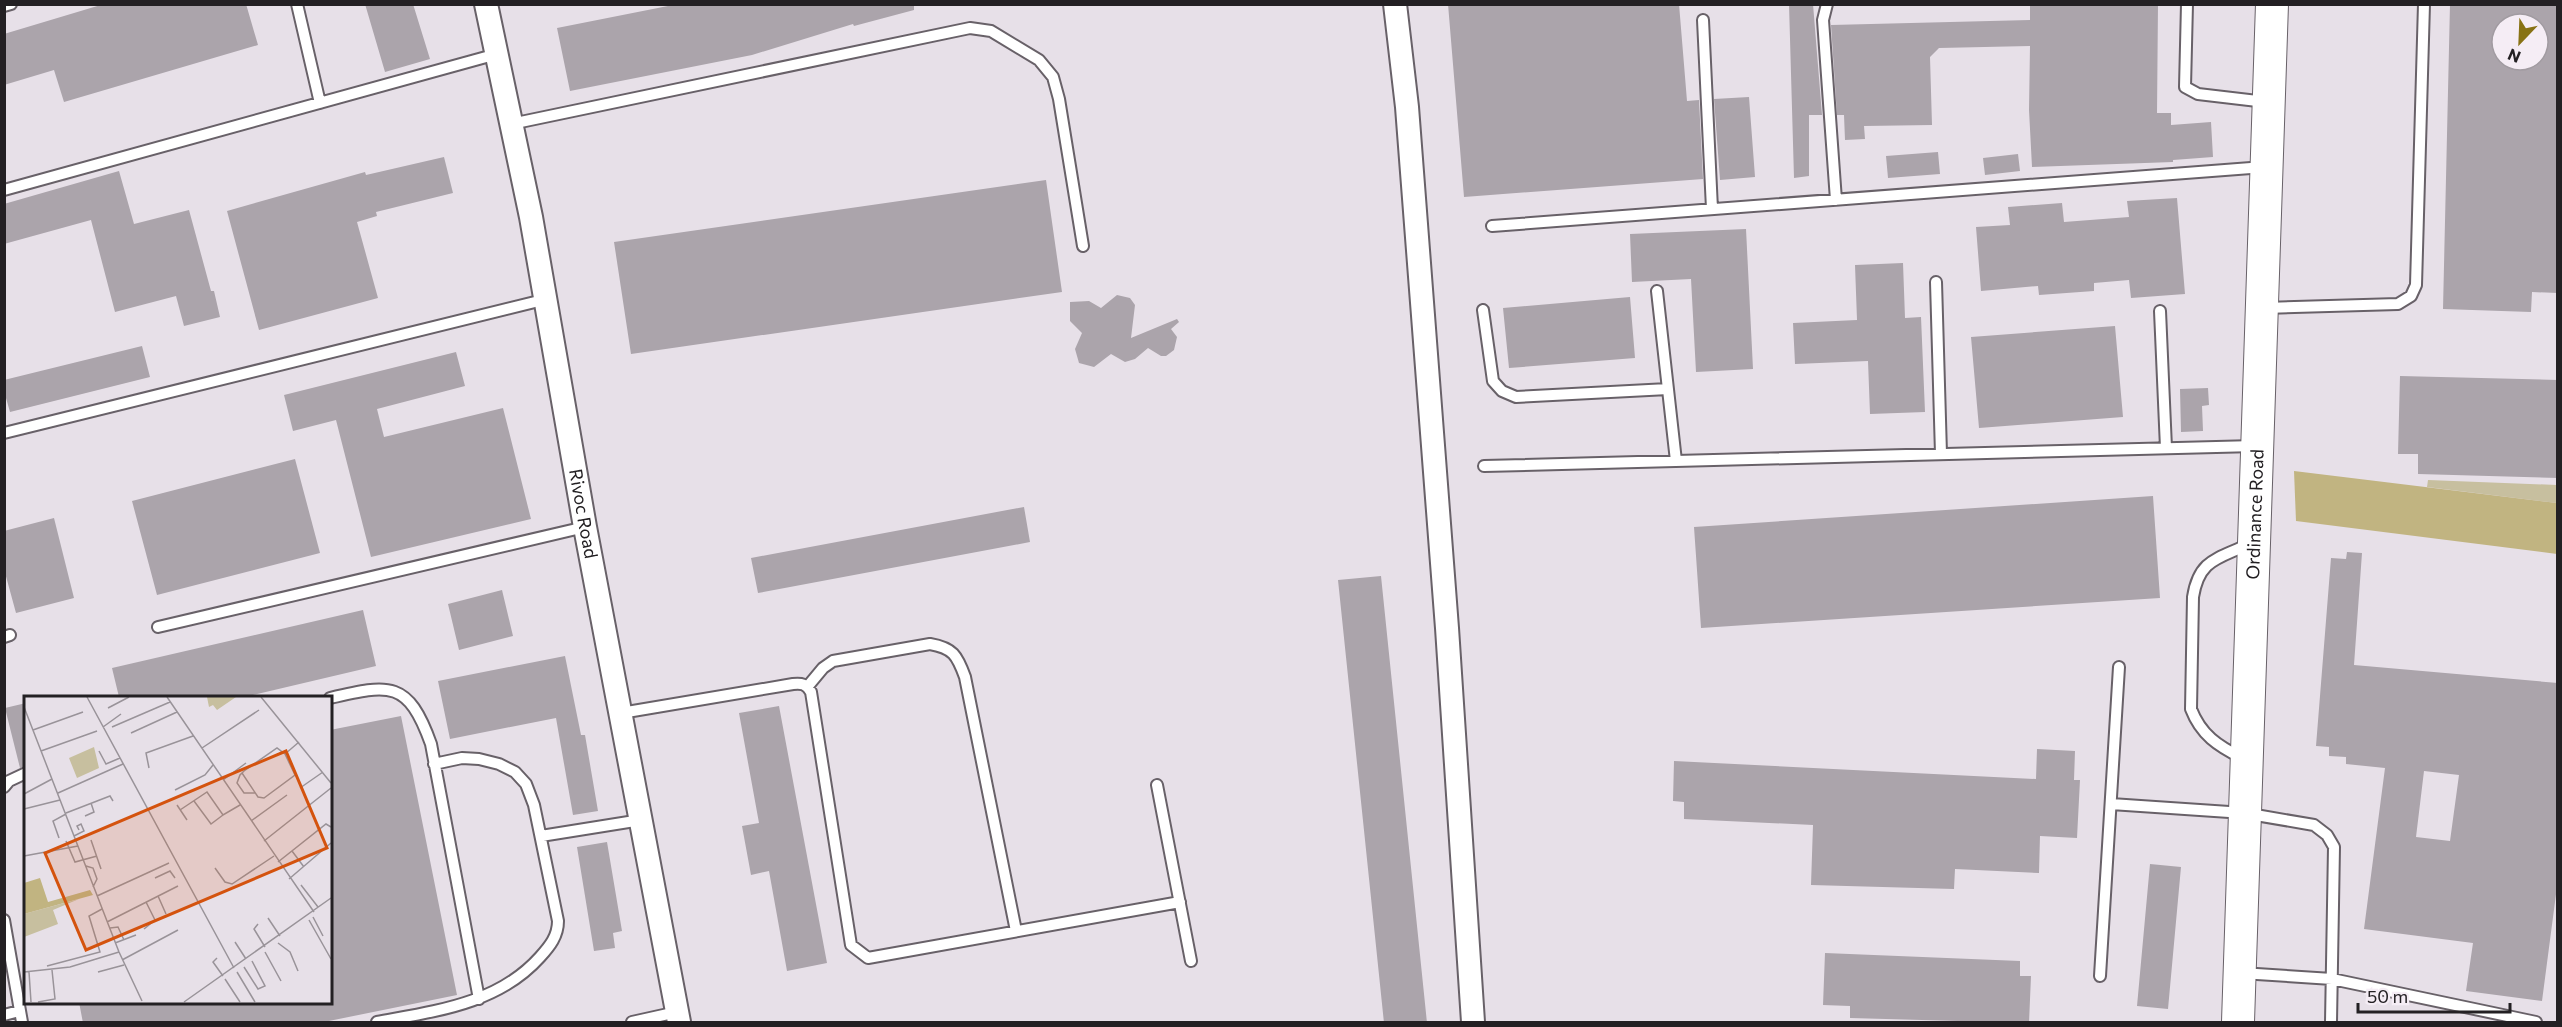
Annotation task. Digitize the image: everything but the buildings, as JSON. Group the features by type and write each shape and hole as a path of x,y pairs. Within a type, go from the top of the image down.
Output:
{"street":[{"name":"Rivoc Road","path":"486,4 531,217 543,300 678,1017"},
{"path":"1395,4 1407,107 1447,628 1473,1023"},
{"name":"Ordinance Road","path":"2238,1023 2245,759 2256,541 2272,4"}],"lane":[{"path":"4,6 11,4"},
{"path":"297,4 320,103"},
{"path":"1827,4 1823,20 1836,200"},
{"path":"2187,4 2186,87 2198,94 2269,103"},
{"path":"2263,308 2398,304 2411,296 2416,285 2424,4"},
{"path":"1703,20 1712,209"},
{"path":"511,124 970,28 991,31 1039,60 1053,77 1059,99 1083,246"},
{"path":"4,190 496,54"},
{"path":"1492,225 2267,167"},
{"path":"1936,282 1941,454"},
{"path":"1657,291 1676,461"},
{"path":"4,433 543,300"},
{"path":"1483,310 1492,381 1502,391 1516,397 1668,389"},
{"path":"2160,311 2166,448"},
{"path":"1484,466 2259,446"},
{"path":"158,627 585,528"},
{"path":"2245,759 2208,738 2197,724 2191,709 2193,597 2195,580 2202,569 2256,541"},
{"path":"808,687 823,668 833,661 930,644 944,646 958,657 965,676 1016,931"},
{"path":"2100,976 2119,667"},
{"path":"621,713 793,684 801,683 808,687 811,692 851,945 868,958 1180,902"},
{"path":"332,698 370,688 387,689 403,696 414,705 421,718 434,764 479,999"},
{"path":"377,1023 459,1006 506,987 526,972 558,931 558,921 534,805 526,784 514,771 479,759 462,758 434,764"},
{"path":"4,787 9,781 24,774"},
{"path":"1157,785 1191,960"},
{"path":"2111,804 2244,813 2314,825 2327,834 2334,847 2331,1023"},
{"path":"540,836 642,820"},
{"path":"4,920 21,1017 4,1015"},
{"path":"2239,973 2332,979 2536,1023"},
{"path":"632,1023 678,1017"}],"shaded area":[{"path":"2294,471 2557,503 2557,554 2296,521"},
{"path":"2428,480 2557,485 2557,503 2427,487"}]}
